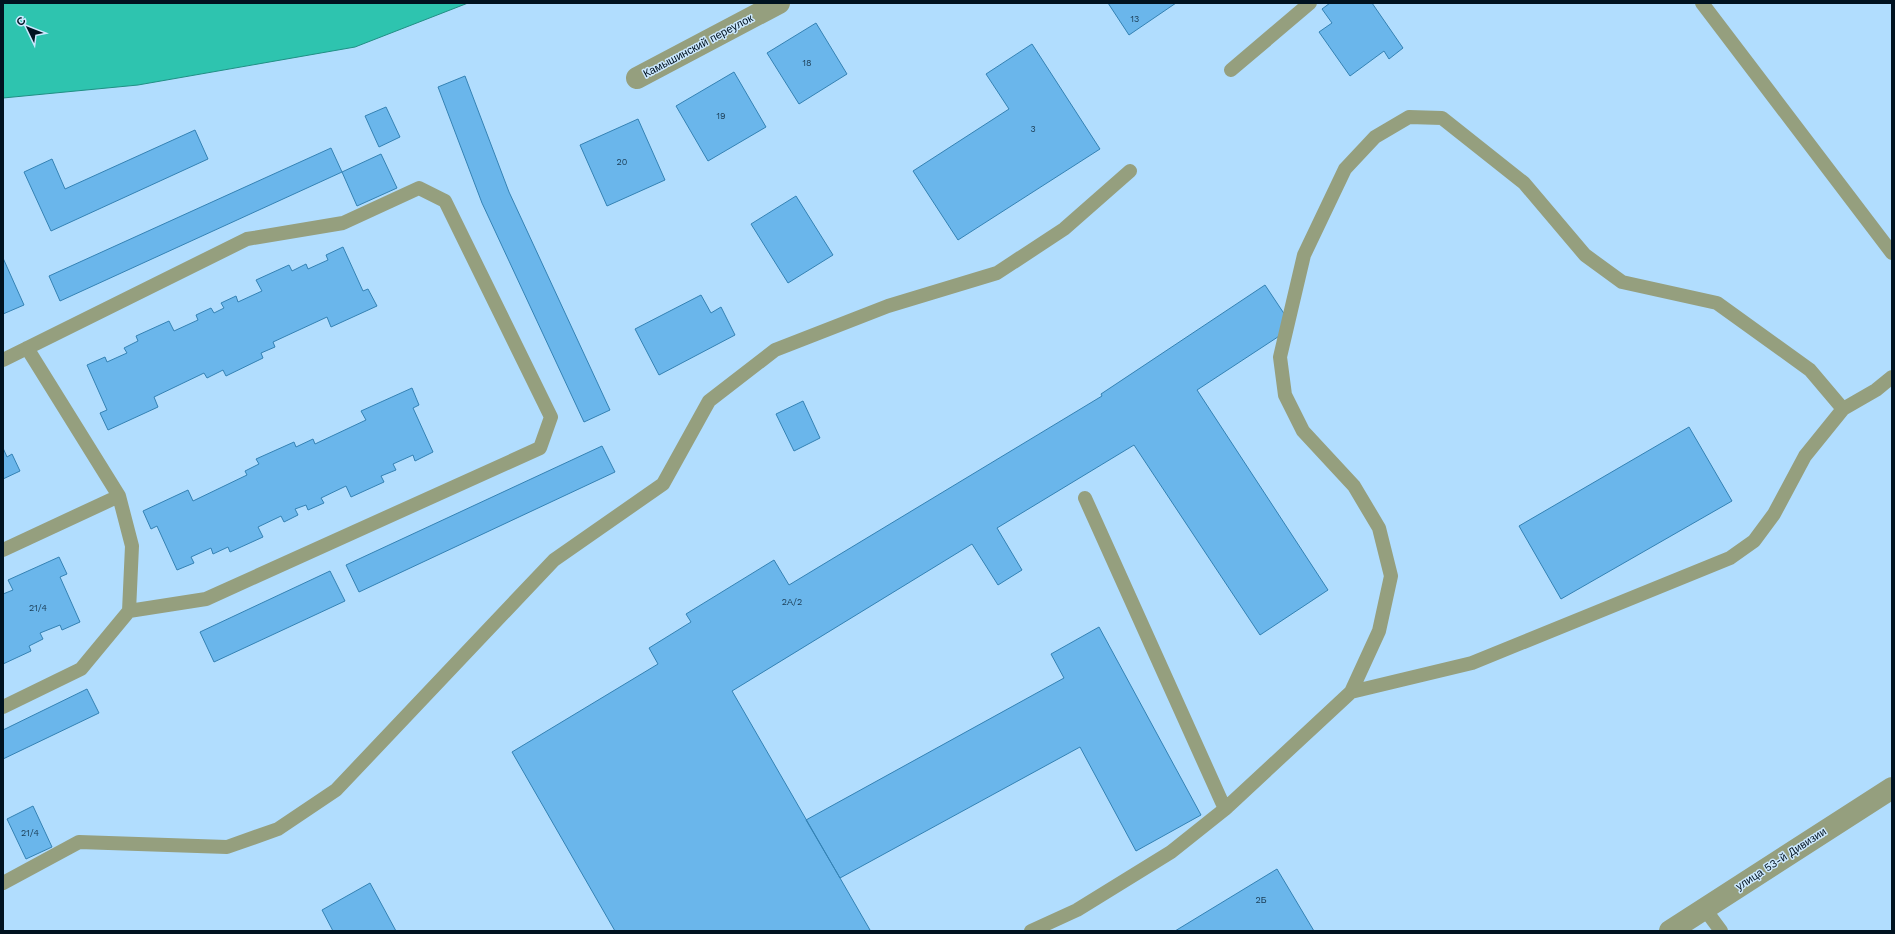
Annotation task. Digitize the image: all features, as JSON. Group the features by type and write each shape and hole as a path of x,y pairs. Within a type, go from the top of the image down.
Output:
{"street":[{"name":"Камышинский переулок","path":"637,78 779,3"},
{"name":"улица 53-й Дивизии","path":"1670,931 1892,788"}],"lane":[{"path":"1231,70 1310,3"},
{"path":"1702,3 1892,253"},
{"path":"1031,931 1077,910 1171,852 1224,809 1351,692 1379,631 1391,576 1379,528 1354,486 1303,430 1285,395 1280,357 1304,255 1345,169 1375,137 1409,117 1442,118 1524,183 1585,255 1622,282 1717,303 1810,370 1843,409"},
{"path":"3,883 79,842 227,847 278,830 336,790 554,560 663,484 709,401 775,350 888,306 998,273 1064,229 1130,171"},
{"path":"3,360 247,239 343,223 419,188 445,201 551,417 540,448 206,599 129,611"},
{"path":"3,707 81,669 129,611 132,546 119,496 27,348"},
{"path":"1351,692 1472,663 1730,558 1754,541 1774,514 1805,456 1843,409 1876,390 1892,377"},
{"path":"3,550 119,496"},
{"path":"1086,498 1224,809"},
{"path":"1704,908 1721,931"}],"shaded area":[{"path":"3,3 468,3 355,47 138,85 3,98"}],"building":[{"path":"1108,3 1176,3 1129,35"},
{"path":"1330,3 1372,3 1403,48 1389,59 1384,51 1350,76 1319,32 1332,23 1322,9"},
{"path":"816,23 847,74 799,104 767,53"},
{"path":"1032,44 1100,149 958,240 913,171 1009,109 986,74"},
{"path":"734,72 766,127 708,161 676,106"},
{"path":"465,76 509,192 610,410 584,422 482,203 438,87"},
{"path":"386,107 400,137 379,147 365,116"},
{"path":"638,119 665,180 607,206 580,145"},
{"path":"195,130 208,159 51,231 24,172 52,159 65,189"},
{"path":"331,148 342,172 60,301 49,276"},
{"path":"381,154 397,188 357,206 342,172"},
{"path":"796,196 833,255 788,283 751,224"},
{"path":"343,247 363,291 368,289 377,306 331,327 327,317 273,342 275,347 261,353 263,358 226,376 223,370 207,378 204,373 154,397 158,407 108,430 100,413 107,410 87,365 105,357 107,362 127,353 124,348 138,341 136,336 169,321 174,331 198,320 196,315 211,308 214,313 224,308 221,303 236,296 238,302 262,291 256,280 289,265 292,271 306,264 308,269 328,260 326,255"},
{"path":"3,258 24,305 3,314"},
{"path":"1265,285 1293,327 1197,390 1328,590 1260,635 1134,445 997,528 1022,570 998,585 972,544 732,691 870,930 615,931 512,752 658,664 649,648 691,622 686,614 774,560 789,585 1102,396 1101,394"},
{"path":"701,295 711,313 721,307 735,335 659,375 635,329"},
{"path":"412,388 419,405 413,408 433,452 415,461 413,455 393,464 396,470 381,476 384,482 351,497 346,486 321,498 324,503 308,510 306,505 295,509 298,515 284,522 281,516 258,527 263,537 230,552 228,547 213,554 211,548 191,557 194,563 177,570 157,526 151,529 143,511 188,490 193,501 247,475 245,471 259,464 256,459 294,442 296,447 313,439 315,444 366,420 361,411"},
{"path":"803,401 820,438 794,451 776,414"},
{"path":"1689,427 1732,501 1561,599 1519,526"},
{"path":"602,446 615,472 359,592 346,565"},
{"path":"3,448 7,457 12,454 20,471 3,479"},
{"path":"59,557 67,574 60,577 80,622 62,630 60,625 40,633 43,639 29,646 31,651 3,664 3,594 13,590 8,580"},
{"path":"330,571 345,601 214,662 200,632"},
{"path":"1099,627 1201,815 1136,851 1080,747 840,878 806,820 1064,678 1051,654"},
{"path":"87,689 99,713 3,759 3,730"},
{"path":"33,806 52,847 26,859 7,819"},
{"path":"1277,869 1314,931 1175,931"},
{"path":"370,883 396,931 333,931 322,910"}]}
